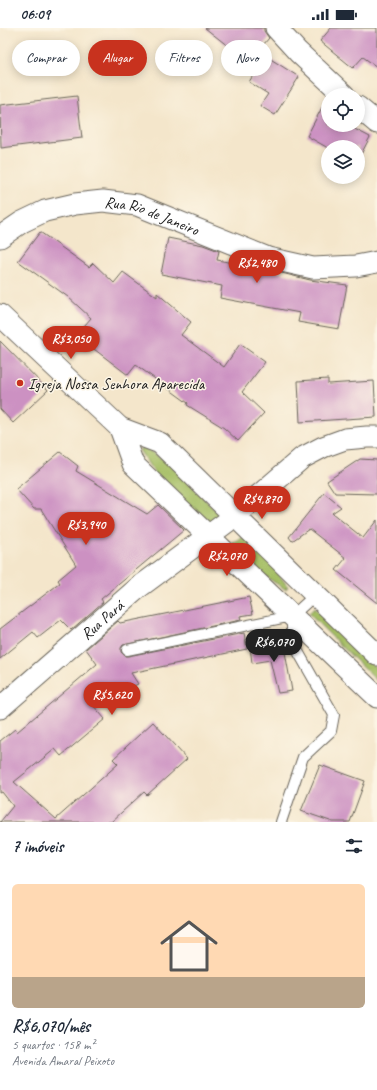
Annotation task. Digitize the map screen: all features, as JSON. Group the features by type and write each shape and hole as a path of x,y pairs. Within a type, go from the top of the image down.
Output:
{"street":[{"path":"276,28 298,52 337,88"},
{"path":"365,113 377,123"},
{"name":"Rua Rio de Janeiro","path":"0,237 22,222 45,211 75,204 103,201 137,205 268,258 313,268 356,266 377,262"},
{"path":"0,315 120,428 160,442 377,655"},
{"path":"120,428 133,464 377,697"},
{"name":"Rua Pará","path":"0,708 138,588 235,516 302,458 322,447 345,439 377,437"}],"lane":[{"path":"127,650 292,616 315,595"},
{"path":"281,822 303,757 331,731 334,714 292,641 292,616"}],"green space":[{"path":"143,447 171,464 221,516 210,524 157,477 139,450"},
{"path":"244,537 273,566 288,587 285,589 263,575 231,547 234,542"},
{"path":"314,608 377,669 377,681 309,614"}],"building":[{"path":"205,28 264,28 264,31 269,38 267,40 221,41"},
{"path":"331,28 377,28 377,67 363,57 353,68 320,41"},
{"path":"272,60 299,77 275,115 260,106 268,94 249,82 253,76 272,76"},
{"path":"77,96 82,138 1,148 0,105"},
{"path":"321,109 321,132 360,132 370,137 365,147 365,140 321,140 321,144 307,136"},
{"path":"40,232 89,267 93,263 114,283 123,272 157,297 157,293 191,322 181,335 224,367 240,344 265,362 242,392 264,413 238,441 224,428 187,405 188,403 136,365 128,375 90,346 85,351 72,340 91,318 68,297 18,261"},
{"path":"168,238 203,245 219,251 217,260 261,268 310,280 347,285 339,329 298,322 300,313 220,298 222,286 161,274"},
{"path":"0,341 48,390 13,423 0,409"},
{"path":"328,379 328,384 374,381 376,417 300,422 298,381"},
{"path":"60,452 78,466 76,471 147,514 158,505 184,530 101,599 103,602 71,630 61,620 38,638 33,632 0,659 0,629 60,583 58,580 76,565 41,509 34,509 16,489"},
{"path":"360,459 377,460 377,494 335,493 327,481"},
{"path":"324,493 341,507 332,513 363,538 377,520 377,603 336,570 346,558 309,529 292,541 289,537"},
{"path":"249,597 253,614 240,616 241,620 123,645 121,652 125,656 128,656 244,633 247,649 131,673 138,684 93,705 105,719 61,756 55,749 14,782 56,819 118,764 113,759 153,722 187,759 147,795 144,792 111,822 0,822 13,806 2,792 0,793 0,741 15,729 17,732 97,664 86,649 118,621 120,623"},
{"path":"283,641 292,691 278,693 270,660 252,663 250,647"},
{"path":"320,765 365,781 350,822 333,822 301,811"}],"place":[{"name":"Igreja Nossa Senhora Aparecida","path":"20,383"}]}
